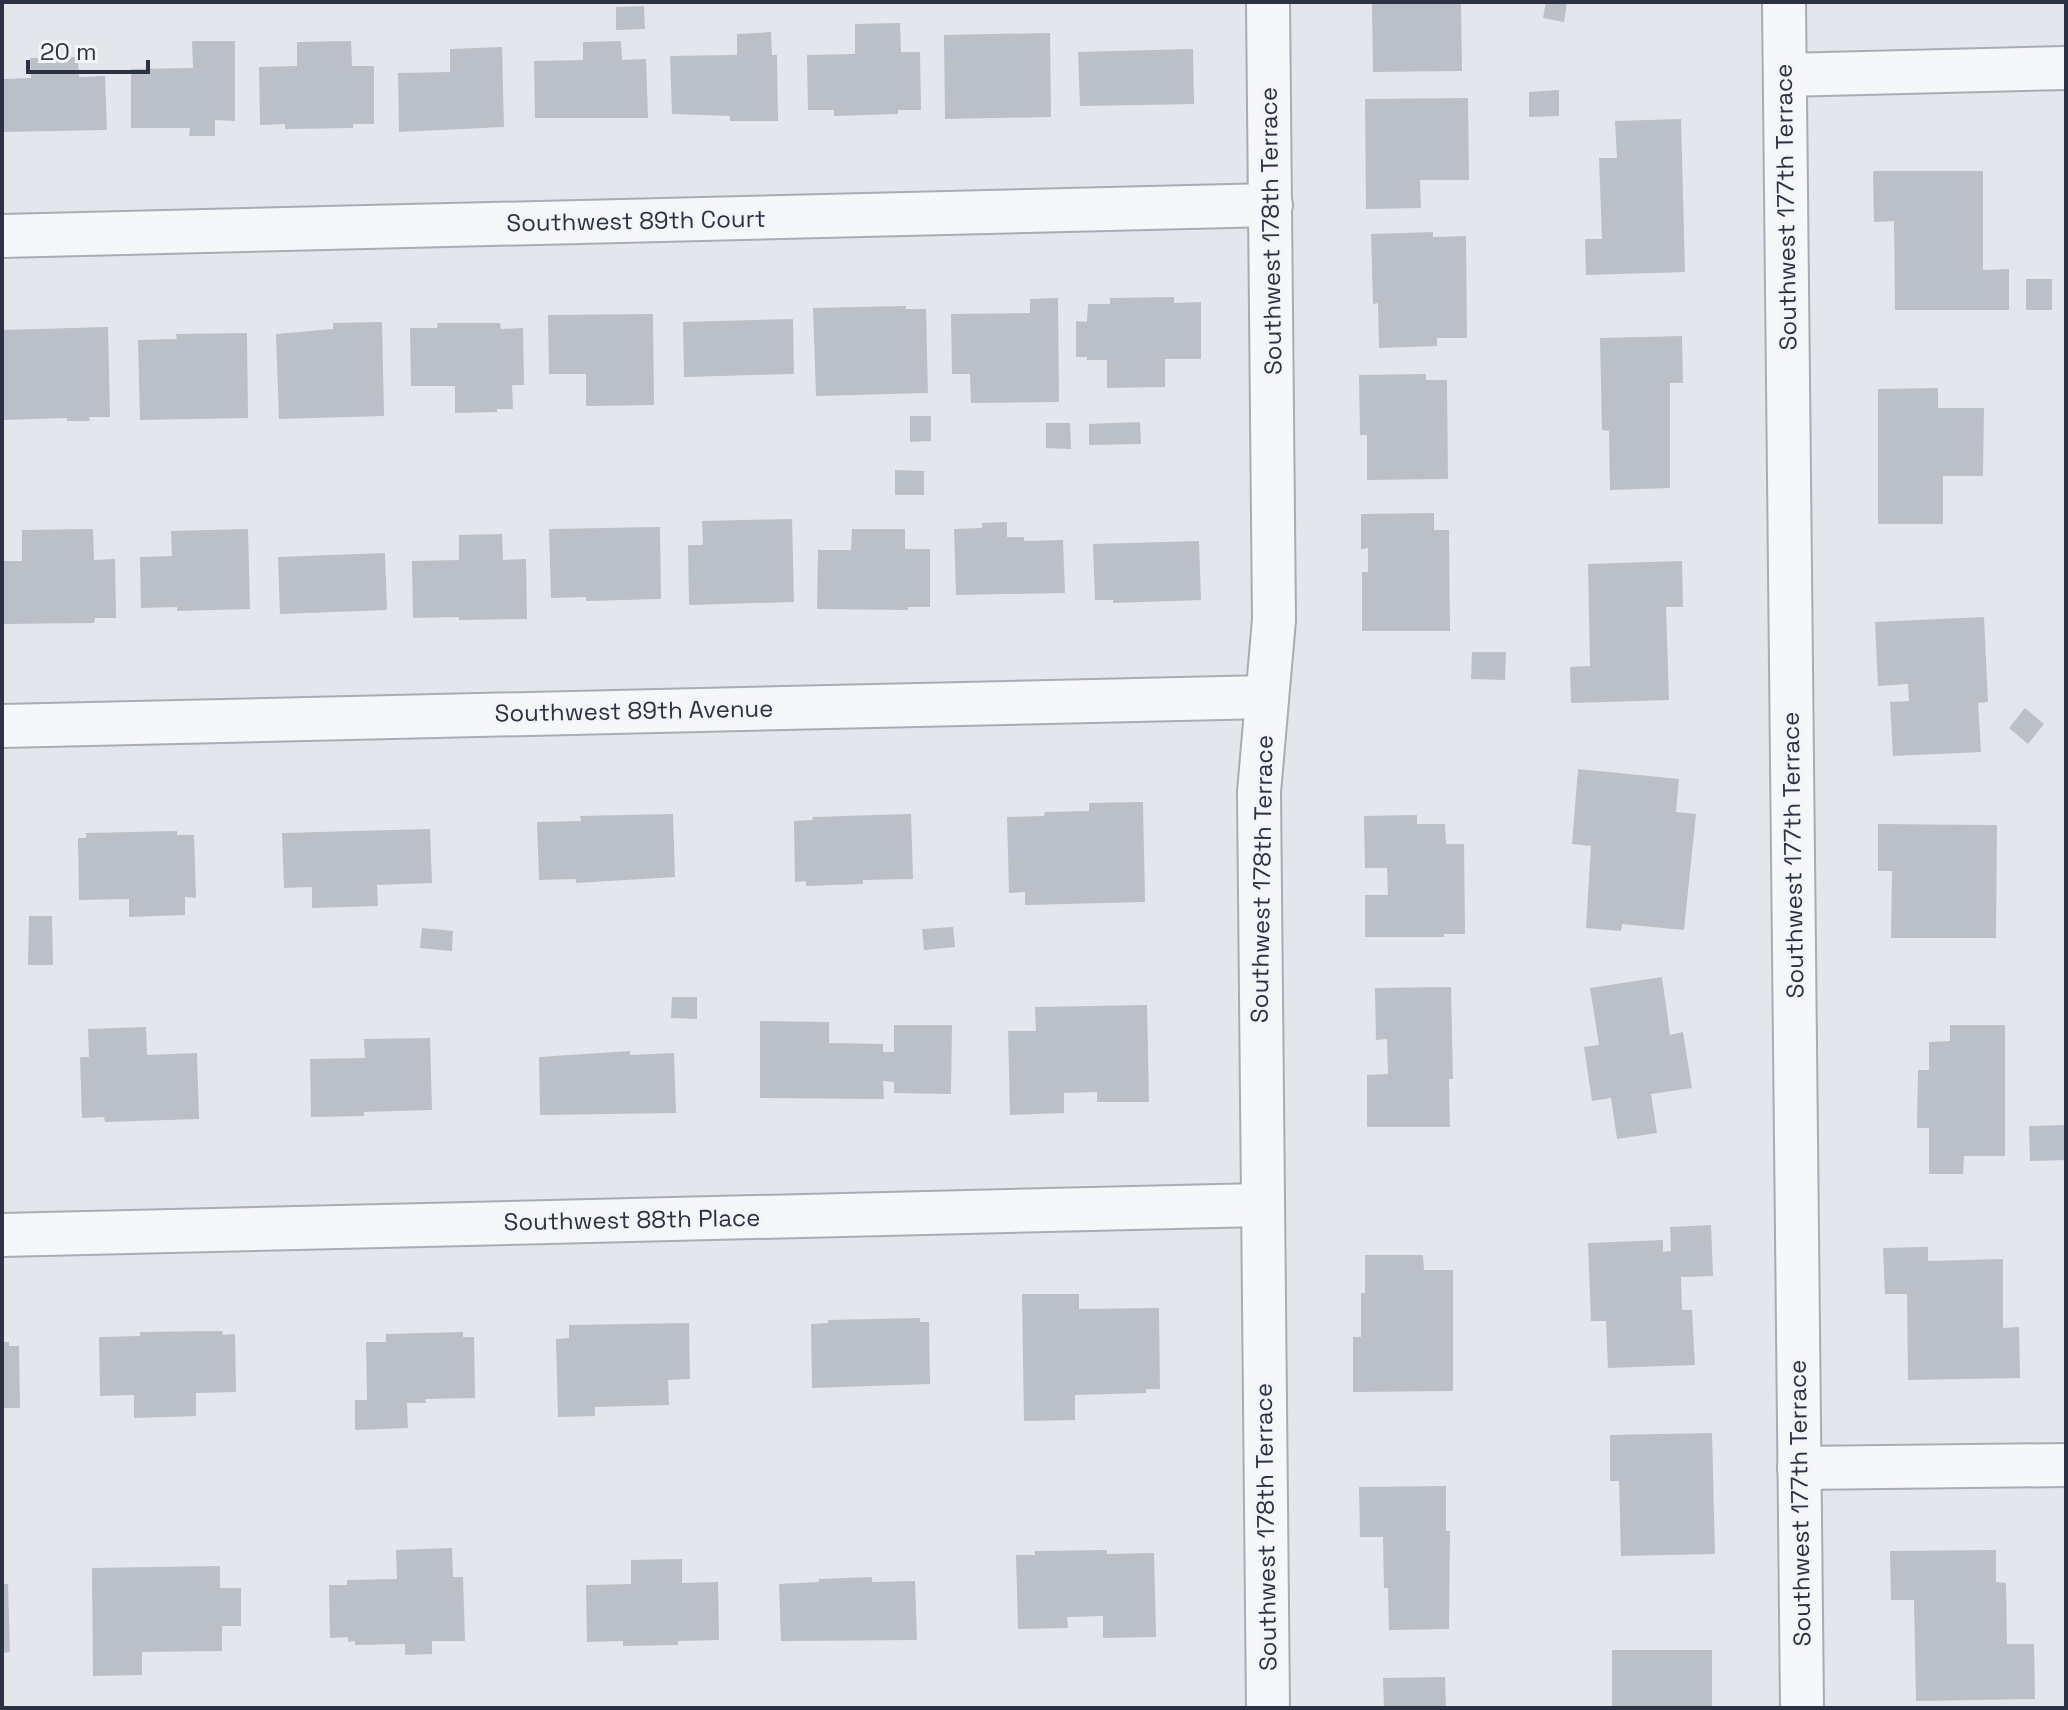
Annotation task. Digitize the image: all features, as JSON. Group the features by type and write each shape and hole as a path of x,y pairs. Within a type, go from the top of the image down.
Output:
{"street":[{"name":"Southwest 178th Terrace","path":"1268,2 1274,620 1259,792 1268,1708"},
{"name":"Southwest 177th Terrace","path":"1784,2 1802,1708"},
{"path":"1785,75 2066,68"},
{"name":"Southwest 89th Court","path":"2,236 1271,205"},
{"name":"Southwest 89th Avenue","path":"2,726 1267,697"},
{"name":"Southwest 88th Place","path":"2,1235 1261,1205"},
{"path":"1799,1468 2066,1465"}],"building":[{"path":"1372,2 1461,2 1462,71 1373,72"},
{"path":"1546,2 1567,2 1564,22 1543,18"},
{"path":"644,6 645,29 616,30 616,7"},
{"path":"900,23 901,52 920,52 921,110 898,110 898,114 834,116 834,110 808,110 807,55 855,54 855,24"},
{"path":"771,32 772,55 777,55 778,121 730,121 730,116 672,114 670,56 737,55 737,34"},
{"path":"1050,33 1051,117 945,119 944,35"},
{"path":"192,41 235,41 235,121 215,120 215,136 189,136 190,128 131,128 131,69 193,68"},
{"path":"351,41 352,66 374,66 374,124 353,124 353,128 285,129 285,124 260,125 259,67 297,66 297,42"},
{"path":"621,41 622,60 646,59 648,118 535,118 534,61 583,60 583,42"},
{"path":"502,47 504,127 399,132 398,73 450,72 450,49"},
{"path":"1193,49 1194,104 1080,106 1078,52"},
{"path":"78,57 79,77 105,76 107,130 2,132 2,79 31,78 30,58"},
{"path":"1559,90 1559,116 1529,117 1529,92"},
{"path":"1468,98 1469,180 1420,180 1421,208 1366,209 1365,99"},
{"path":"1681,119 1685,272 1586,275 1585,239 1602,239 1599,158 1617,158 1615,121"},
{"path":"1873,171 1983,171 1983,270 2009,269 2009,310 1895,310 1894,221 1874,222"},
{"path":"1433,232 1433,237 1466,236 1467,338 1437,338 1437,346 1379,348 1378,303 1373,304 1371,234"},
{"path":"2026,279 2052,279 2052,310 2026,310"},
{"path":"1174,297 1174,303 1201,302 1201,359 1165,359 1165,387 1107,388 1107,360 1076,357 1076,321 1087,322 1088,304 1110,304 1110,298"},
{"path":"1058,298 1059,402 971,403 970,374 952,374 951,314 1030,313 1030,299"},
{"path":"906,306 906,309 926,309 928,393 816,396 813,308"},
{"path":"653,314 654,405 586,406 586,374 549,374 548,315"},
{"path":"793,319 794,374 684,377 683,322"},
{"path":"382,322 384,416 279,419 276,334 333,329 333,323"},
{"path":"438,323 500,323 501,329 523,328 524,385 512,385 513,409 455,413 455,386 411,386 410,328 437,328"},
{"path":"108,327 110,417 89,417 90,421 67,421 67,418 4,420 2,330"},
{"path":"247,333 248,418 140,420 138,340 177,339 176,334"},
{"path":"1682,336 1683,383 1670,383 1670,488 1610,490 1609,431 1602,430 1600,338"},
{"path":"1426,374 1426,380 1447,380 1448,479 1367,480 1367,435 1360,435 1359,375"},
{"path":"1938,388 1938,408 1984,408 1983,476 1943,476 1943,524 1878,524 1878,389"},
{"path":"910,416 931,416 931,441 910,442"},
{"path":"1140,422 1141,444 1089,445 1089,424"},
{"path":"1046,423 1070,423 1071,449 1046,448"},
{"path":"895,470 924,471 924,495 895,495"},
{"path":"1434,513 1434,530 1449,530 1450,631 1362,631 1362,572 1368,572 1368,548 1361,549 1361,514"},
{"path":"792,519 794,602 689,605 688,545 703,545 702,521"},
{"path":"1007,522 1007,537 1024,537 1024,541 1063,540 1065,593 956,595 954,529 982,528 982,523"},
{"path":"660,527 661,599 586,601 586,597 551,598 549,529"},
{"path":"93,529 94,560 115,559 116,618 95,618 94,623 3,624 3,561 22,561 22,530"},
{"path":"248,529 250,609 177,611 177,607 141,608 140,557 172,556 171,531"},
{"path":"852,529 905,529 905,549 930,549 930,607 908,607 908,610 817,609 818,550 851,550"},
{"path":"502,534 503,560 526,559 527,619 413,618 412,561 459,560 459,535"},
{"path":"1199,541 1201,600 1113,603 1113,600 1095,600 1093,544"},
{"path":"385,553 387,610 280,614 278,557"},
{"path":"1682,561 1683,607 1666,607 1669,700 1571,703 1570,667 1590,666 1588,564"},
{"path":"1984,617 1988,702 1978,703 1981,752 1893,756 1890,702 1909,701 1908,684 1878,686 1875,622"},
{"path":"1472,652 1506,652 1505,680 1471,679"},
{"path":"2025,708 2044,724 2028,744 2009,728"},
{"path":"1578,769 1679,779 1676,812 1696,814 1684,930 1622,924 1621,931 1586,928 1591,846 1572,844"},
{"path":"1143,802 1145,902 1025,905 1025,892 1009,893 1007,817 1089,811 1089,803"},
{"path":"673,814 675,877 576,883 576,879 539,880 537,822 581,821 580,816"},
{"path":"911,814 913,879 806,886 806,881 795,882 794,821 813,820 812,817"},
{"path":"1417,815 1417,824 1445,824 1446,844 1464,844 1465,934 1365,937 1365,895 1388,895 1387,868 1365,868 1364,816"},
{"path":"1878,824 1997,825 1996,938 1891,938 1892,871 1878,871"},
{"path":"430,829 432,883 377,885 378,906 312,908 312,887 284,888 282,833"},
{"path":"177,831 177,835 194,835 196,898 185,897 185,915 129,917 129,899 79,900 78,838 86,838 86,833"},
{"path":"29,916 52,916 53,965 28,965"},
{"path":"953,927 955,947 924,950 922,929"},
{"path":"422,928 453,931 452,951 420,948"},
{"path":"1662,977 1670,1035 1683,1032 1692,1088 1651,1094 1657,1133 1617,1139 1611,1098 1592,1101 1584,1047 1599,1045 1590,988"},
{"path":"1451,987 1453,1079 1449,1079 1450,1127 1367,1127 1367,1075 1388,1074 1387,1039 1376,1040 1375,988"},
{"path":"672,997 697,997 697,1019 671,1018"},
{"path":"1147,1005 1149,1102 1097,1102 1097,1092 1064,1093 1064,1113 1010,1115 1008,1031 1036,1031 1035,1007"},
{"path":"760,1021 829,1022 829,1043 883,1044 883,1052 894,1052 894,1025 952,1025 951,1094 894,1093 894,1082 883,1081 884,1099 760,1098"},
{"path":"1950,1025 2005,1025 2005,1156 1964,1156 1963,1174 1929,1174 1929,1128 1917,1128 1918,1070 1929,1070 1929,1042 1950,1041"},
{"path":"146,1027 147,1055 197,1053 199,1119 105,1122 104,1117 82,1118 80,1057 89,1057 88,1029"},
{"path":"430,1038 432,1110 311,1117 310,1059 365,1058 364,1039"},
{"path":"630,1051 630,1055 674,1053 676,1113 540,1115 539,1057"},
{"path":"2066,1125 2066,1160 2030,1161 2029,1126"},
{"path":"1711,1225 1713,1276 1681,1277 1682,1310 1692,1310 1695,1365 1608,1368 1606,1321 1591,1321 1588,1243 1663,1240 1663,1252 1671,1251 1670,1227"},
{"path":"1928,1247 1928,1261 2003,1259 2003,1328 2019,1327 2020,1378 1908,1380 1907,1294 1885,1294 1883,1248"},
{"path":"1365,1255 1423,1255 1424,1270 1453,1270 1453,1391 1353,1392 1353,1337 1361,1337"},
{"path":"1022,1294 1079,1294 1079,1309 1159,1308 1160,1389 1146,1389 1146,1393 1075,1395 1075,1420 1024,1421"},
{"path":"920,1318 920,1322 929,1322 930,1384 812,1388 811,1324 828,1323 828,1320"},
{"path":"689,1323 690,1379 668,1380 669,1405 595,1407 595,1416 558,1417 556,1339 569,1338 569,1325"},
{"path":"222,1331 223,1335 235,1334 236,1392 196,1393 196,1416 134,1418 134,1395 100,1396 99,1337 140,1336 140,1332"},
{"path":"463,1332 463,1337 474,1337 475,1398 425,1399 426,1403 407,1403 408,1428 355,1430 355,1400 367,1400 366,1342 386,1342 386,1334"},
{"path":"2,1342 19,1346 20,1408 2,1408"},
{"path":"1712,1433 1715,1554 1621,1556 1619,1481 1610,1481 1610,1435"},
{"path":"1446,1486 1446,1531 1450,1531 1449,1629 1389,1630 1383,1537 1360,1537 1359,1487"},
{"path":"452,1548 453,1577 463,1577 465,1641 432,1641 432,1654 405,1655 405,1644 355,1645 355,1641 348,1642 348,1637 330,1638 329,1585 347,1585 347,1580 397,1579 396,1550"},
{"path":"1107,1550 1107,1554 1154,1553 1156,1637 1103,1638 1103,1616 1067,1617 1068,1628 1018,1629 1016,1555 1035,1555 1035,1551"},
{"path":"1996,1550 1996,1582 2006,1583 2007,1644 2034,1644 2035,1699 1916,1701 1914,1600 1891,1600 1890,1551"},
{"path":"682,1559 682,1583 718,1582 719,1640 678,1641 678,1645 623,1646 623,1641 587,1642 586,1585 631,1584 631,1560"},
{"path":"220,1566 220,1588 241,1588 241,1626 222,1626 222,1651 142,1652 142,1675 93,1676 92,1568"},
{"path":"872,1577 872,1582 915,1581 917,1640 781,1641 779,1584"},
{"path":"2,1584 8,1584 10,1652 2,1653"},
{"path":"1612,1650 1712,1650 1712,1708 1612,1708"},
{"path":"1445,1677 1446,1708 1384,1708 1383,1678"}]}
